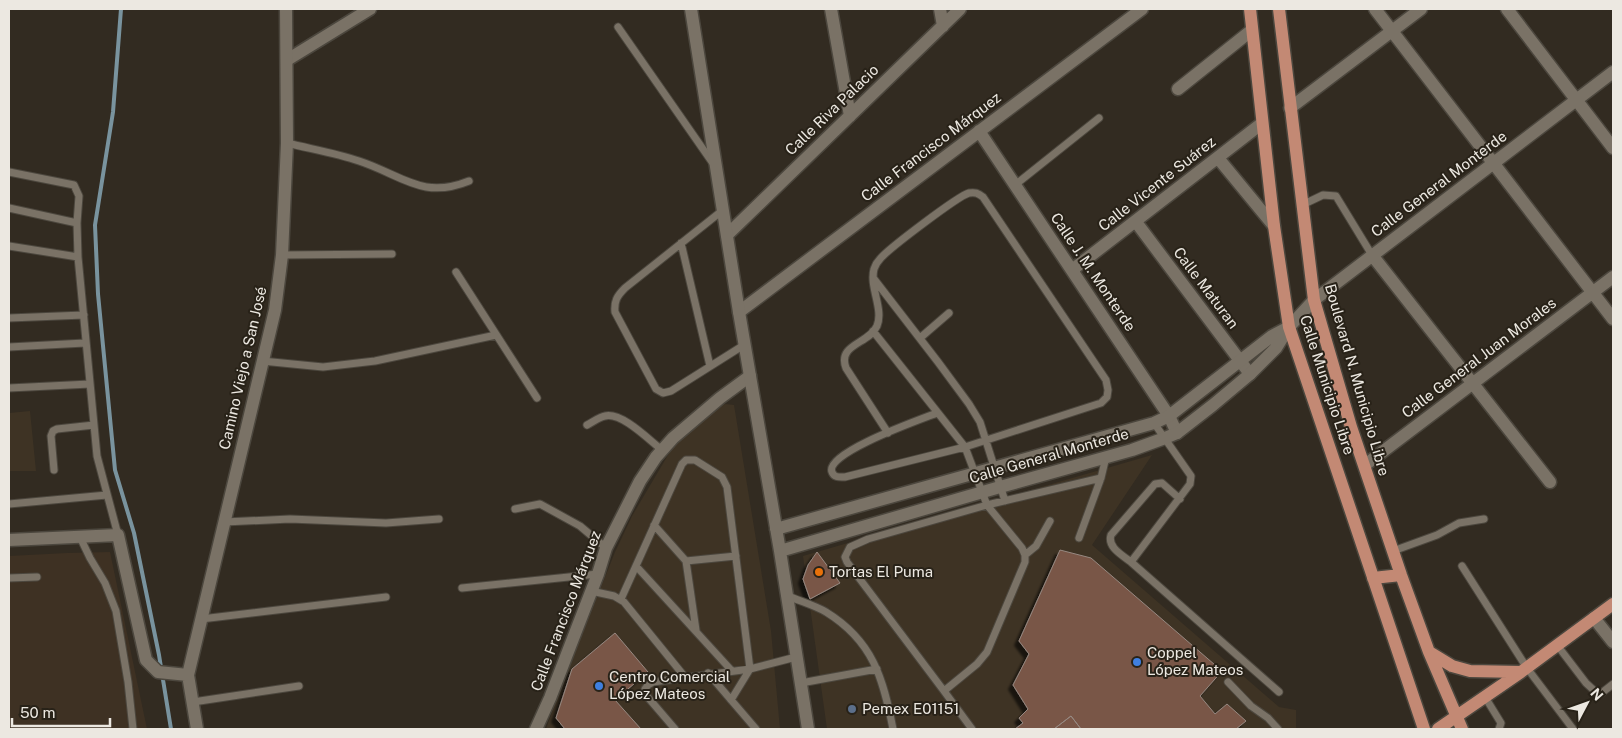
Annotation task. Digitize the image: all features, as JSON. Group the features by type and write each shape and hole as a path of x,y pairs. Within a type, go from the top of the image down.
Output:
{"main road":[{"name":"Calle Municipio Libre","path":"1250,9 1261,124 1289,327 1424,729"},
{"name":"Boulevard N. Municipio Libre","path":"1278,9 1314,300 1351,427 1393,551 1429,652 1462,729"},
{"path":"1373,578 1401,574"},
{"path":"1438,729 1524,670 1613,604"},
{"path":"1429,652 1452,666 1470,671 1524,670"}],"street":[{"name":"Camino Viejo a San José","path":"197,729 192,702 183,674 201,619 275,310 282,255 287,143 288,60 286,9"},
{"path":"288,60 370,9"},
{"path":"692,9 744,345 780,551 808,729"},
{"path":"831,9 850,116"},
{"path":"940,9 943,26"},
{"name":"Calle Riva Palacio","path":"727,235 960,9"},
{"name":"Calle Francisco Márquez","path":"739,312 1142,9"},
{"path":"1375,9 1613,319"},
{"path":"1290,108 1421,9"},
{"path":"1507,9 1613,148"},
{"path":"1178,88 1252,30"},
{"name":"Calle General Monterde","path":"780,551 1000,486 1106,457 1171,436 1214,405 1250,374 1276,348 1289,327 1314,300 1613,72"},
{"name":"Calle Vicente Suárez","path":"1072,270 1261,124"},
{"name":"Calle J. M. Monterde","path":"979,131 1169,416 1171,436"},
{"path":"1218,158 1274,226"},
{"name":"Calle Maturan","path":"1136,222 1250,374"},
{"path":"1372,255 1550,482"},
{"name":"Calle General Juan Morales","path":"1364,465 1613,277"},
{"name":"Calle General Monterde","path":"776,529 1154,423 1169,416 1272,336 1289,327"},
{"name":"Calle Francisco Márquez","path":"536,729 598,574 606,548 640,481 673,438 750,376"},
{"path":"9,540 118,535 146,660 158,672 183,674"},
{"path":"1594,618 1613,642"}],"lane":[{"path":"618,27 716,168"},
{"path":"1015,185 1099,118"},
{"path":"287,143 361,161 410,183 427,188 453,188 470,181"},
{"path":"9,172 74,185 79,196 77,223 78,257 97,456 118,535"},
{"path":"888,433 843,361 848,350 873,331 877,325 878,318 872,277 875,266 886,253 954,202 977,192 983,197 1106,380 1108,397 1101,402 965,447 845,476 837,477 830,470 832,464 841,455 937,413"},
{"path":"1302,205 1323,194 1336,196 1372,255"},
{"path":"9,208 77,223"},
{"path":"723,210 624,288 614,303 614,312 656,389 663,393 671,391 744,345"},
{"path":"681,243 710,366"},
{"path":"9,246 78,257"},
{"path":"282,255 392,254"},
{"path":"456,272 537,398"},
{"path":"872,277 920,338 969,404 980,422 1004,501"},
{"path":"920,338 949,313"},
{"path":"9,318 84,315"},
{"path":"873,331 965,447 987,505 1022,548 1025,555 1025,562 987,652 977,664 944,691"},
{"path":"262,361 324,367 374,361 496,335"},
{"path":"9,347 85,343"},
{"path":"9,388 90,384"},
{"path":"588,425 605,416 615,416 630,424 662,450"},
{"path":"1131,562 1190,484 1191,476 1171,436 1154,423"},
{"path":"54,470 51,436 53,432 57,429 94,425"},
{"path":"1079,538 1101,478 1106,457"},
{"path":"621,599 682,464 686,460 695,460 722,476 725,481 736,556 750,669 731,700"},
{"path":"972,729 847,562 845,557 850,547 868,538 987,505 1101,478"},
{"path":"1180,499 1162,483 1151,486 1110,535 1111,545 1278,692"},
{"path":"9,504 107,495"},
{"path":"515,509 540,504 580,526 606,548"},
{"path":"224,522 290,519 386,523 439,519"},
{"path":"1393,551 1437,535 1459,523 1484,519"},
{"path":"1025,555 1036,546 1050,521"},
{"path":"654,525 686,562 696,630"},
{"path":"80,537 104,583 116,612 128,682 133,729"},
{"path":"686,562 736,556"},
{"path":"636,566 732,670"},
{"path":"1462,566 1524,670 1573,729"},
{"path":"462,588 598,574"},
{"path":"9,578 37,577"},
{"path":"591,591 621,599 685,677"},
{"path":"786,595 824,612 847,628 862,643 877,669 888,701 893,729"},
{"path":"201,619 386,596"},
{"path":"1557,645 1586,683 1599,694 1613,684"},
{"path":"675,729 645,694 648,684 708,673 750,669 796,657"},
{"path":"801,683 877,669"},
{"path":"708,673 756,729"},
{"path":"1228,682 1251,706 1268,718 1278,729"},
{"path":"192,702 299,686"},
{"path":"1485,697 1501,723 1499,729"}],"shaded area":[{"path":"725,404 734,405 771,631 780,729 546,729 615,552 632,516 681,436"},
{"path":"30,411 36,471 9,471 9,413"},
{"path":"1152,455 1092,545 1279,707 1296,710 1296,729 827,729 803,556"},
{"path":"110,552 147,729 9,729 9,556"}],"building":[{"path":"1060,550 1091,558 1222,671 1200,696 1215,714 1227,704 1246,721 1236,729 1081,729 1071,716 1054,729 1015,729 1023,723 1019,718 1028,709 1013,685 1029,654 1019,641"},
{"name":"Tortas El Puma","path":"817,552 840,583 810,599 803,579 808,565"},
{"name":"Centro Comercial López Mateos","path":"615,633 648,672 615,700 641,729 565,729 556,718 572,669"},
{"path":"1071,716 1081,729 1054,729"}],"waterway":[{"path":"121,9 113,112 95,225 98,294 115,470 134,533 159,655 171,729"}],"place":[{"name":"Tortas El Puma","path":"819,572"},
{"name":"Coppel López Mateos","path":"1137,662"},
{"name":"Centro Comercial López Mateos","path":"599,686"},
{"name":"Pemex E01151","path":"852,709"}]}
